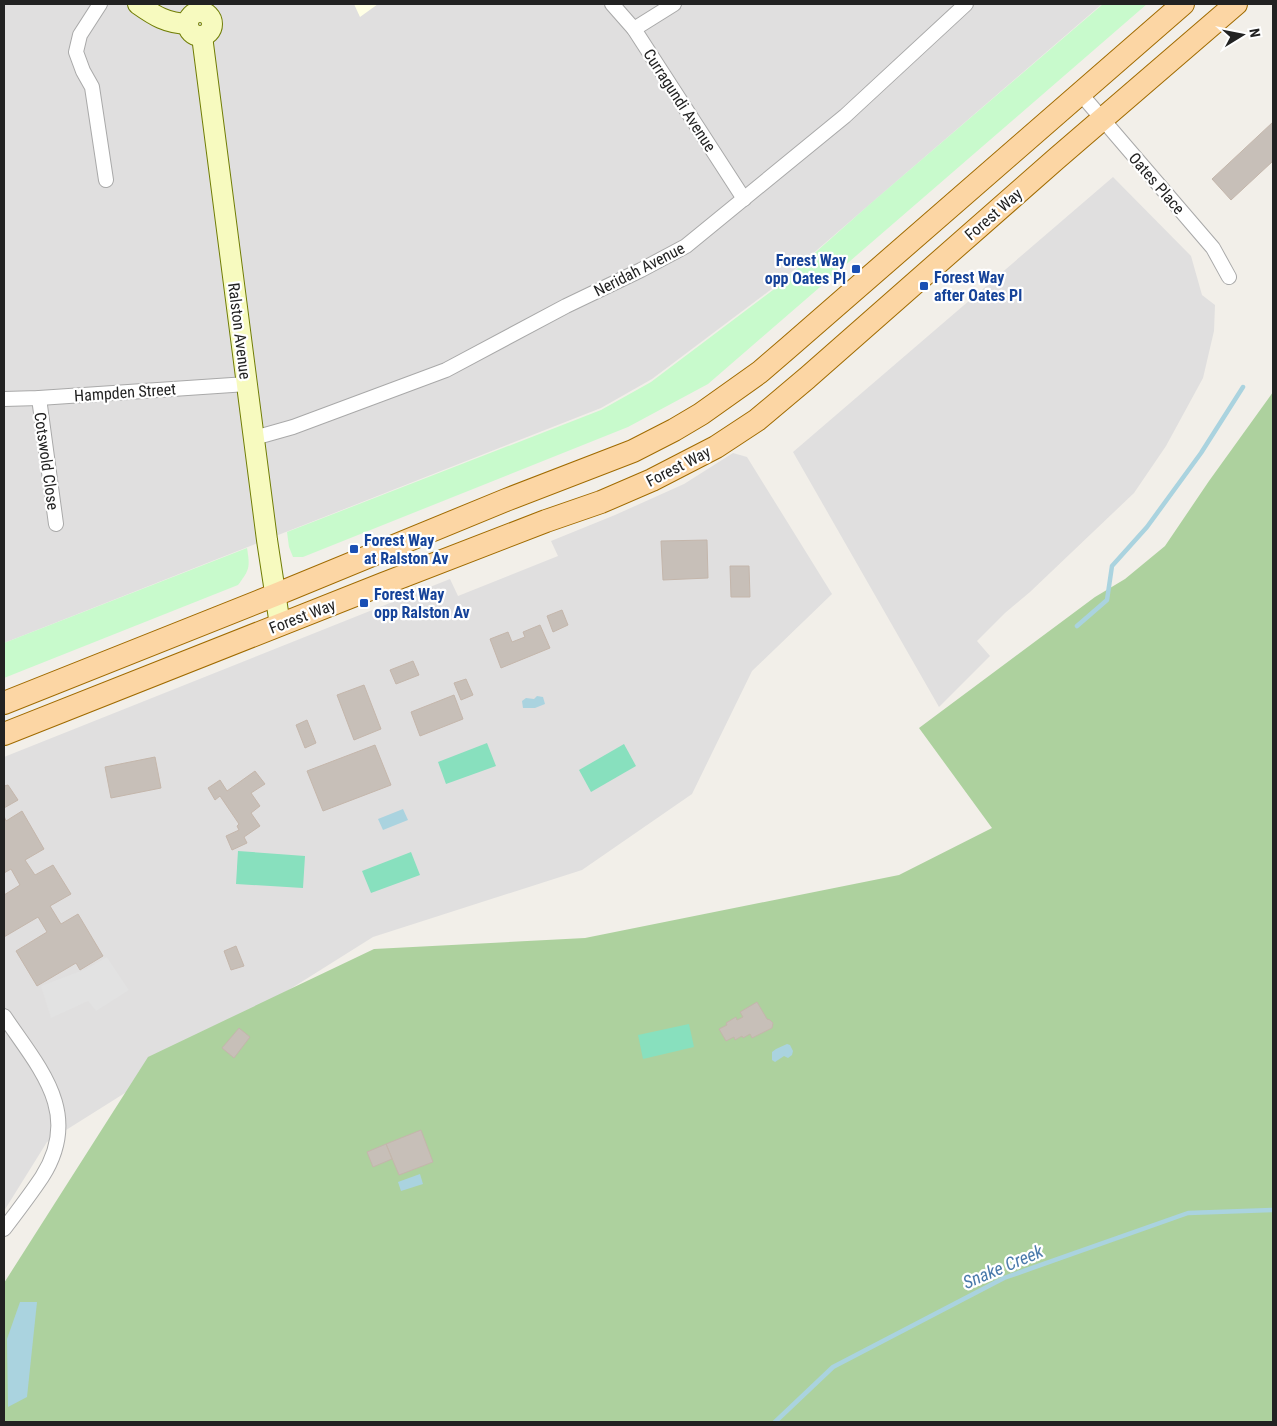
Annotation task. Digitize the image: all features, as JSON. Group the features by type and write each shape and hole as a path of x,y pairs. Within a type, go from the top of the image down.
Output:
{"main road":[{"name":"Forest Way","path":"4,703 632,451 701,414 775,360 1183,4"},
{"name":"Forest Way","path":"4,734 537,525 601,502 652,480 716,447 757,420 807,378 1236,4"}],"street":[{"path":"100,4 80,35 76,52 83,71 92,87 106,180"},
{"path":"138,4 169,22 197,19"},
{"name":"Curragundi Avenue","path":"612,4 634,29 744,199"},
{"path":"634,29 674,4"},
{"name":"Neridah Avenue","path":"254,438 293,428 446,370 566,306 686,246 845,116 966,4"},
{"name":"Ralston Avenue","path":"197,19 280,625"},
{"name":"Oates Place","path":"1080,93 1213,248 1229,277"},
{"name":"Hampden Street","path":"4,399 247,384"},
{"name":"Cotswold Close","path":"39,398 56,524"},
{"path":"4,1016 43,1074 55,1099 60,1121 54,1154 43,1176 4,1229"}],"shaded area":[{"path":"4,4 1102,4 773,288 652,379 601,408 4,643"},
{"path":"354,4 378,4 360,17"},
{"path":"1113,177 1191,256 1202,295 1215,305 1214,331 1203,378 1166,446 1134,493 977,641 990,656 939,707 793,452"},
{"path":"733,453 747,457 832,594 752,671 692,794 582,870 373,937 47,1142 4,1211 4,757 450,579 458,596 558,556 551,541 684,484"},
{"path":"107,957 129,990 96,1011 88,1001 51,1018 41,986 86,969"}],"green space":[{"path":"1103,4 1147,4 708,384 628,427 303,557 293,557 289,547 287,532 601,410 651,382 773,290"},
{"path":"1273,392 1273,1422 4,1422 4,1283 148,1057 374,949 585,938 899,875 992,828 919,728 1095,597 1125,579 1165,546"},
{"path":"247,548 248,568 238,585 4,678 4,643"},
{"path":"487,743 496,766 446,784 438,762"},
{"path":"624,744 636,766 591,792 579,770"},
{"path":"238,851 305,856 303,888 236,884"},
{"path":"411,852 420,875 371,893 362,871"},
{"path":"689,1024 694,1047 643,1059 638,1035"}],"water":[{"path":"537,696 543,697 545,704 535,708 523,708 522,701 526,698 534,699"},
{"path":"403,809 408,820 383,830 378,819"},
{"path":"787,1044 790,1045 793,1051 792,1055 788,1058 784,1056 775,1062 772,1060 772,1052"},
{"path":"420,1174 423,1184 401,1191 398,1182"},
{"path":"20,1302 37,1302 27,1397 8,1407 7,1339"}],"building":[{"path":"1273,122 1273,161 1231,200 1212,179"},
{"path":"707,540 708,578 663,580 661,541"},
{"path":"730,566 749,566 750,597 731,597"},
{"path":"562,610 568,625 553,632 547,616"},
{"path":"540,625 550,648 501,668 490,639 508,632 512,642 525,637 523,632"},
{"path":"413,661 419,675 396,684 390,670"},
{"path":"466,679 473,695 461,700 454,683"},
{"path":"364,685 381,729 354,740 337,695"},
{"path":"454,695 463,719 420,736 411,712"},
{"path":"307,720 316,743 305,748 296,725"},
{"path":"375,745 391,785 323,811 307,771"},
{"path":"155,757 161,788 111,798 105,767"},
{"path":"255,771 265,784 251,793 260,806 251,813 260,826 244,837 247,843 232,850 226,836 239,830 237,826 239,824 220,796 215,800 208,788 220,780 227,791"},
{"path":"8,785 18,800 4,808 4,786"},
{"path":"22,811 44,849 25,860 35,875 53,865 71,894 50,906 61,924 78,914 103,956 80,970 76,963 37,986 16,951 47,932 38,917 4,937 4,895 20,885 11,869 4,873 4,816 6,821"},
{"path":"236,946 244,966 231,970 224,951"},
{"path":"757,1002 767,1019 773,1023 772,1028 752,1038 750,1034 743,1038 742,1036 735,1040 734,1037 726,1041 719,1029 736,1017 737,1020 743,1017 740,1012"},
{"path":"239,1028 250,1037 234,1058 222,1048"},
{"path":"421,1130 433,1162 399,1175 386,1144"},
{"path":"386,1144 392,1159 373,1167 367,1152"}],"waterway":[{"path":"1077,626 1107,600 1112,566 1147,527 1201,453 1243,387"},
{"name":"Snake Creek","path":"775,1422 833,1367 1004,1278 1188,1213 1273,1210"}],"place":[{"name":"Forest Way opp Oates Pl","path":"856,269"},
{"name":"Forest Way after Oates Pl","path":"924,286"},
{"name":"Forest Way at Ralston Av","path":"354,549"},
{"name":"Forest Way opp Ralston Av","path":"364,603"}]}
